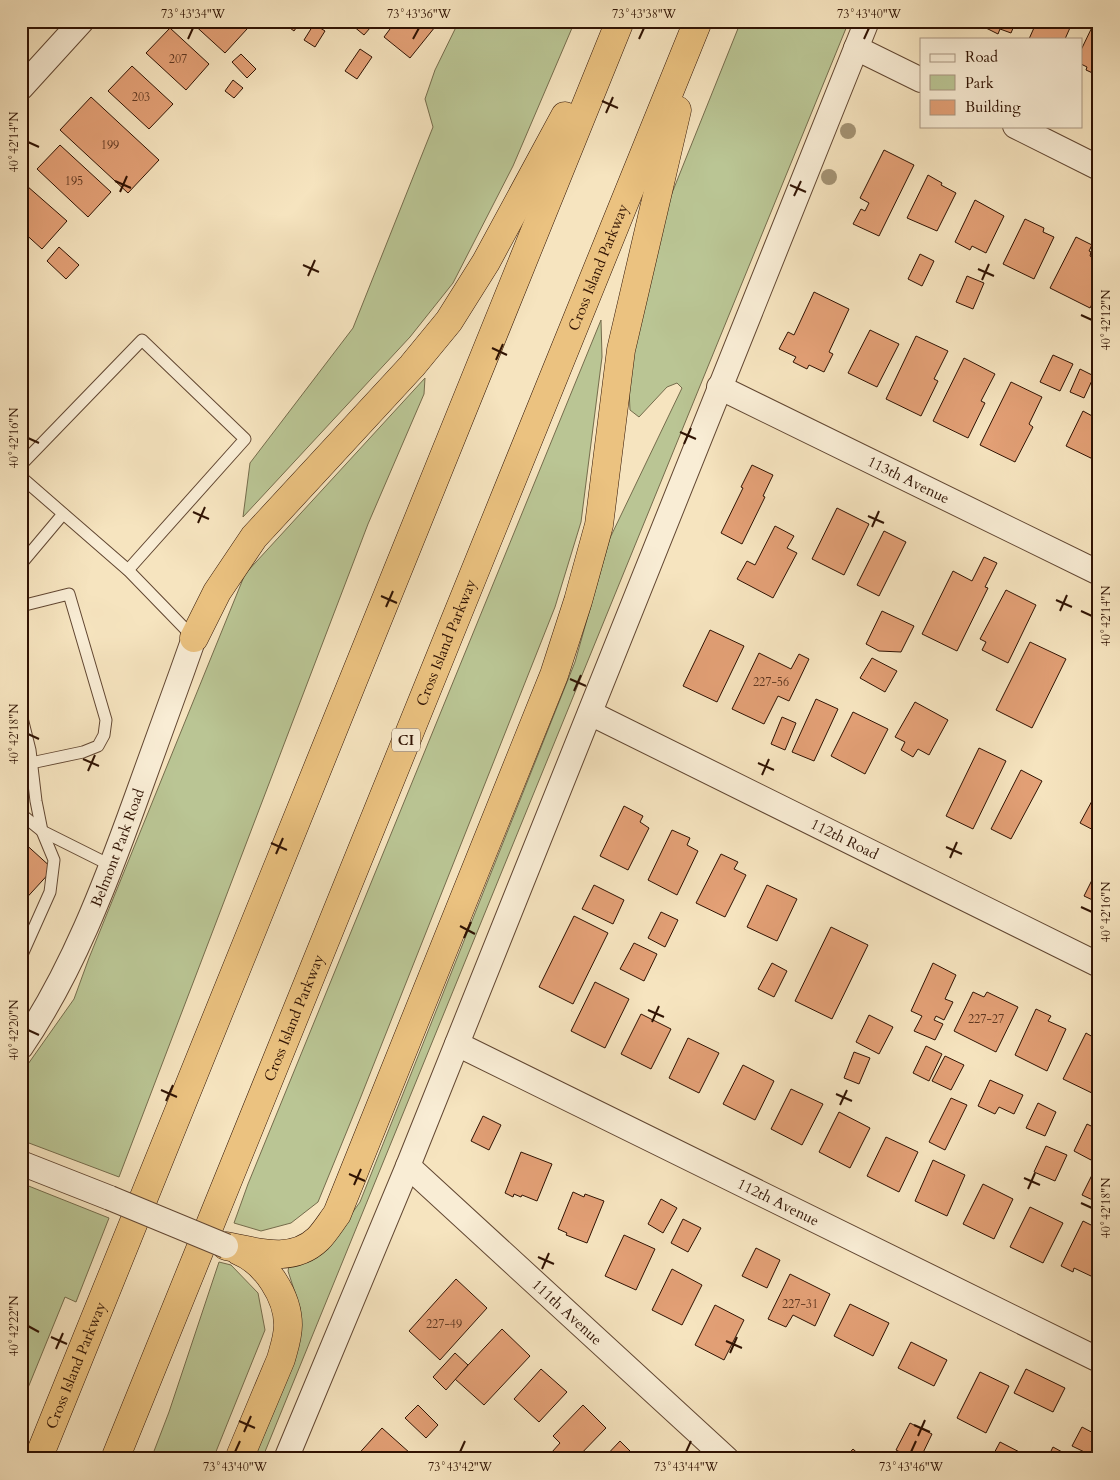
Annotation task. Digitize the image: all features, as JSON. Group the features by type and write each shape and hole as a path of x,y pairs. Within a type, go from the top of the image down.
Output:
{"highway":[{"path":"194,638 217,592 254,537 412,366 449,321 491,254 615,21"},
{"name":"Cross Island Parkway","path":"38,1459 620,21"},
{"path":"226,1246 266,1254 293,1253 318,1239 337,1214 554,675 578,601 599,525 621,350 698,21"},
{"name":"Cross Island Parkway","path":"115,1459 698,21"},
{"path":"226,1246 243,1253 265,1270 273,1280 287,1311 287,1335 281,1359 239,1459"}],"street":[{"path":"21,88 82,21"},
{"path":"286,1459 408,1166 867,21"},
{"path":"856,48 920,80"},
{"path":"1019,128 1099,168"},
{"name":"113th Avenue","path":"719,387 1099,573"},
{"name":"Belmont Park Road","path":"21,1047 36,1025 75,952 112,866 194,638"},
{"name":"112th Road","path":"590,713 1099,965"},
{"name":"112th Avenue","path":"457,1044 1099,1360"},
{"path":"21,1163 226,1246"},
{"name":"111th Avenue","path":"408,1166 727,1459"}],"lane":[{"path":"21,465 142,340 246,439 128,570"},
{"path":"21,477 128,570 194,638"},
{"path":"21,564 63,514"},
{"path":"21,606 69,594 106,720 104,735 98,746 83,752 31,763"},
{"path":"21,714 30,750 36,801 42,831 54,860 50,892 21,957"},
{"path":"21,814 42,831 112,866"}],"green space":[{"path":"459,21 575,21 513,166 453,283 410,337 243,517 250,463 353,328 433,127 425,99 435,70"},
{"path":"741,21 849,21 262,1459 253,1459 293,1362 300,1308 288,1271 289,1266 330,1244 360,1202 575,662 610,538 682,388 677,383 667,387 639,417 630,410 627,351 664,213"},
{"path":"601,320 602,357 581,522 555,607 360,1099 318,1202 291,1223 261,1231 234,1223 248,1184"},
{"path":"425,378 424,394 368,524 119,1177 21,1140 21,1074 74,999 245,574"},
{"path":"21,1183 109,1218 76,1302 65,1297 21,1405"},
{"path":"219,1262 231,1265 258,1293 265,1330 213,1459 151,1459 169,1412"}],"building":[{"path":"190,21 239,21 247,29 225,53"},
{"path":"283,21 301,21 294,31"},
{"path":"347,21 376,21 364,35"},
{"path":"396,21 439,22 410,58 384,37"},
{"path":"979,21 1016,21 1011,33 1000,29 998,34 978,24"},
{"path":"1037,21 1073,21 1065,38 1029,38"},
{"path":"1095,21 1099,21 1099,76 1086,70 1087,67 1082,64 1082,48"},
{"path":"314,24 325,31 315,47 304,40"},
{"path":"170,28 209,64 186,90 146,53"},
{"path":"360,49 372,57 357,79 345,71"},
{"path":"241,54 256,69 247,78 232,62"},
{"path":"132,66 173,104 149,129 108,91"},
{"path":"233,80 243,88 234,98 225,91"},
{"path":"91,97 159,160 128,193 60,130"},
{"path":"60,145 111,192 88,217 37,169"},
{"path":"884,150 914,165 879,236 853,224 861,209 865,211 869,203 860,198"},
{"path":"928,175 956,193 937,231 907,218"},
{"path":"27,186 67,221 42,249 21,230 21,192"},
{"path":"975,200 1004,216 986,253 972,246 970,250 955,242"},
{"path":"1025,219 1044,228 1043,232 1054,237 1034,279 1003,264"},
{"path":"1076,237 1092,245 1089,251 1091,252 1090,256 1099,261 1099,291 1090,308 1050,288"},
{"path":"59,247 79,265 66,279 47,261"},
{"path":"920,254 934,261 922,286 908,279"},
{"path":"967,276 984,283 973,309 956,302"},
{"path":"814,292 849,309 829,352 833,354 824,372 809,365 807,369 793,362 796,357 779,349 788,332 794,335"},
{"path":"870,330 899,344 877,387 848,373"},
{"path":"916,336 948,351 934,379 938,381 921,416 886,399"},
{"path":"1053,355 1073,364 1060,391 1040,382"},
{"path":"964,358 995,374 981,401 985,403 968,438 933,421"},
{"path":"1080,369 1094,376 1084,398 1070,392"},
{"path":"1011,382 1042,397 1029,424 1033,427 1015,462 980,445"},
{"path":"1099,408 1099,462 1066,446 1083,411 1094,417"},
{"path":"752,465 773,475 763,496 765,497 742,544 721,533"},
{"path":"837,508 869,524 844,575 812,559"},
{"path":"775,526 794,536 787,548 797,553 773,598 737,579 747,561 755,565"},
{"path":"884,531 906,542 879,596 857,585"},
{"path":"984,557 997,563 985,587 988,588 957,651 922,634 953,571 972,581"},
{"path":"1006,590 1036,605 1008,663 982,650 986,642 980,639"},
{"path":"882,611 914,626 901,652 879,651 866,644"},
{"path":"710,630 744,646 717,702 683,686"},
{"path":"1030,642 1066,659 1032,728 996,710"},
{"path":"759,653 791,669 799,654 809,659 789,701 778,696 764,724 732,709"},
{"path":"872,658 897,671 885,692 860,678"},
{"path":"816,699 838,709 814,761 792,752"},
{"path":"915,702 948,720 929,755 918,749 913,757 901,750 905,742 895,737"},
{"path":"1099,706 1099,721 1093,718"},
{"path":"853,712 888,729 865,774 831,756"},
{"path":"782,717 796,723 785,750 771,744"},
{"path":"979,748 1006,761 973,829 946,816"},
{"path":"1021,770 1042,781 1011,839 991,829"},
{"path":"1099,788 1099,833 1080,823"},
{"path":"624,806 643,816 640,822 649,828 628,870 600,856"},
{"path":"672,830 690,838 687,845 698,851 677,895 648,880"},
{"path":"21,840 53,869 21,904"},
{"path":"721,854 738,862 734,869 746,875 725,917 696,903"},
{"path":"1099,866 1099,903 1084,896"},
{"path":"594,885 624,900 613,924 582,909"},
{"path":"767,885 797,899 777,941 747,927"},
{"path":"661,912 678,920 665,947 648,938"},
{"path":"574,916 608,933 573,1004 539,987"},
{"path":"831,927 868,945 832,1019 795,1001"},
{"path":"634,943 657,954 644,981 620,969"},
{"path":"772,963 787,971 774,997 758,989"},
{"path":"933,963 956,975 945,999 953,1002 944,1020 936,1016 934,1020 943,1024 935,1040 914,1031 922,1016 911,1011"},
{"path":"595,982 629,999 605,1048 571,1031"},
{"path":"973,992 984,997 987,992 1018,1007 996,1052 954,1031"},
{"path":"1036,1009 1051,1016 1048,1021 1066,1029 1047,1071 1015,1055"},
{"path":"641,1014 671,1029 651,1069 621,1054"},
{"path":"869,1015 893,1027 879,1054 856,1042"},
{"path":"1086,1033 1098,1040 1097,1043 1099,1044 1099,1084 1094,1094 1063,1079"},
{"path":"688,1038 719,1053 699,1093 669,1078"},
{"path":"926,1046 942,1054 929,1081 913,1073"},
{"path":"854,1052 870,1058 859,1084 844,1078"},
{"path":"945,1056 964,1065 951,1090 932,1081"},
{"path":"743,1065 774,1081 755,1120 723,1104"},
{"path":"990,1080 1023,1095 1014,1114 999,1107 995,1114 978,1106"},
{"path":"791,1089 823,1104 802,1145 771,1129"},
{"path":"951,1098 967,1105 945,1150 929,1142"},
{"path":"1038,1103 1056,1112 1045,1136 1026,1128"},
{"path":"839,1112 870,1128 850,1168 819,1152"},
{"path":"483,1116 501,1125 489,1150 471,1141"},
{"path":"1087,1124 1099,1130 1099,1145 1091,1160 1074,1151"},
{"path":"886,1137 918,1152 899,1192 867,1176"},
{"path":"1046,1146 1067,1155 1055,1181 1034,1172"},
{"path":"521,1152 552,1164 537,1201 522,1195 521,1197 514,1194 513,1197 505,1193"},
{"path":"933,1160 965,1175 947,1216 915,1201"},
{"path":"1096,1167 1099,1169 1099,1203 1082,1195"},
{"path":"983,1184 1013,1199 994,1239 963,1224"},
{"path":"573,1192 584,1197 585,1194 604,1201 587,1243 566,1235 567,1233 558,1229"},
{"path":"661,1199 677,1208 663,1233 648,1224"},
{"path":"1030,1207 1063,1223 1043,1263 1010,1247"},
{"path":"683,1219 701,1228 688,1252 671,1243"},
{"path":"1083,1221 1099,1229 1099,1266 1093,1277 1074,1268 1073,1272 1061,1266"},
{"path":"624,1235 655,1249 636,1290 605,1276"},
{"path":"756,1248 780,1260 767,1288 742,1276"},
{"path":"672,1269 702,1285 682,1325 652,1310"},
{"path":"790,1274 830,1294 815,1326 793,1315 786,1327 768,1319"},
{"path":"456,1279 487,1308 440,1360 409,1331"},
{"path":"850,1304 889,1323 873,1356 834,1336"},
{"path":"715,1305 744,1320 724,1360 695,1345"},
{"path":"502,1329 530,1356 484,1405 455,1379"},
{"path":"911,1342 947,1360 934,1386 898,1368"},
{"path":"455,1353 468,1365 446,1390 433,1377"},
{"path":"541,1369 567,1392 539,1422 514,1399"},
{"path":"1026,1369 1065,1388 1053,1412 1014,1393"},
{"path":"980,1372 1009,1386 986,1433 957,1418"},
{"path":"418,1405 438,1425 426,1438 405,1418"},
{"path":"583,1405 606,1428 576,1459 559,1459 552,1452 560,1443 553,1436"},
{"path":"910,1423 932,1434 920,1459 913,1459 896,1450"},
{"path":"1082,1427 1099,1436 1099,1459 1072,1446"},
{"path":"382,1428 410,1453 405,1459 354,1459"},
{"path":"620,1441 638,1459 603,1459"},
{"path":"1000,1442 1033,1459 991,1459"},
{"path":"1053,1447 1075,1459 1047,1459"},
{"path":"853,1449 864,1459 844,1459"}]}
